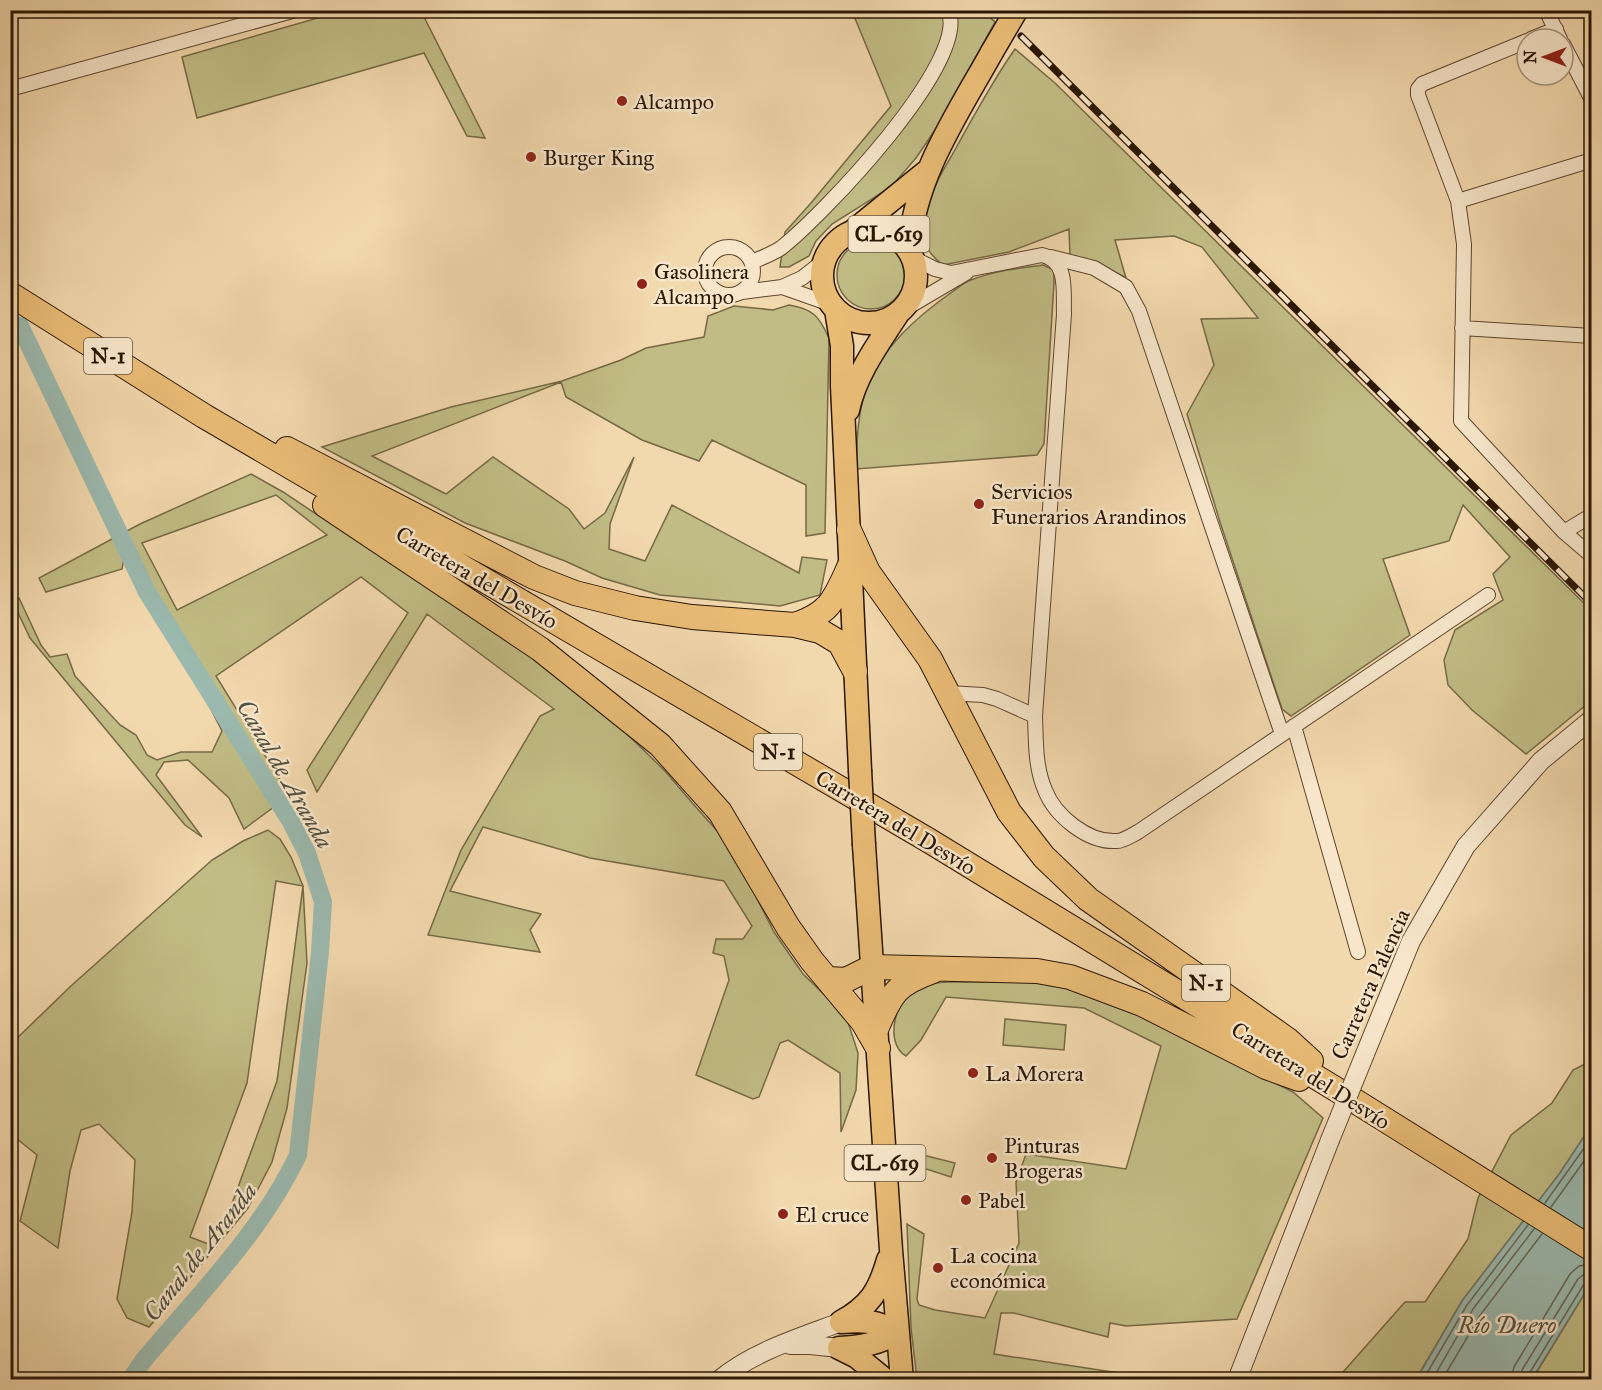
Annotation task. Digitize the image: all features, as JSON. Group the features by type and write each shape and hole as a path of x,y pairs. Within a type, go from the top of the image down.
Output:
{"highway":[{"name":"Carretera del Desvío","path":"18,299 197,412 928,840 1592,1249"},
{"name":"N-1","path":"197,412 299,454 534,577 575,593 635,608 692,617 795,625"},
{"name":"N-1","path":"197,412 309,494 540,649 660,745 720,812 788,927 812,961 877,1038"},
{"name":"N-1","path":"849,530 868,572 930,659 1009,812 1044,856 1088,900 1288,1040 1367,1110"},
{"path":"795,625 812,619 834,602 850,565"},
{"path":"795,625 820,631 840,643 855,671"},
{"name":"N-1","path":"828,980 846,980 872,967 1037,971 1070,977 1142,1004 1266,1067 1347,1096"},
{"path":"877,1038 889,1000 906,982 941,968"}],"main road":[{"name":"CL-619","path":"844,429 850,399 860,377 900,312 911,299 916,286 916,272 911,254 915,209 927,171 1016,11"},
{"name":"CL-619","path":"902,1380 864,845 842,346 834,308 823,285 822,272 831,248 840,239 852,232 927,171"},
{"name":"CL-619","path":"852,232 868,229 884,231 898,238 911,254"},
{"path":"834,308 847,318 859,323 872,324 885,321 900,312"},
{"path":"841,1322 859,1312 881,1285 891,1250"},
{"path":"839,1348 866,1346 887,1339 897,1332 881,1324 864,1320 841,1322"},
{"path":"839,1348 857,1357 885,1380"}],"street":[{"path":"10,89 296,10"},
{"path":"753,267 809,224 854,178 926,87 948,41 950,15 948,10"},
{"path":"1546,10 1554,27"},
{"path":"1515,46 1422,84 1418,89 1418,95 1458,201 1464,244 1460,418 1462,423 1564,532 1592,556"},
{"path":"1575,67 1592,100"},
{"path":"1458,201 1592,160"},
{"path":"825,260 802,278 775,287 729,296 715,291 706,278 707,262 717,250 733,247 741,250 753,267 758,280 775,287 834,308"},
{"path":"911,254 951,273 1042,255 1094,268 1126,287 1139,311 1288,730 1358,952"},
{"path":"1051,257 1062,273 1064,314 1035,716 1036,752 1045,792 1067,822 1092,838 1118,841 1138,832 1488,595"},
{"path":"742,292 753,279 753,267"},
{"path":"900,312 969,271"},
{"path":"1462,328 1592,336"},
{"path":"1564,532 1592,515"},
{"path":"948,693 983,695 1035,716"},
{"name":"Carretera Palencia","path":"1237,1380 1411,940 1466,846 1541,761 1592,719"},
{"path":"719,1380 730,1371 765,1352 841,1322"},
{"path":"783,1346 810,1345 839,1348"}],"shaded area":[{"path":"342,11 421,11 485,138 467,136 424,53 197,118 182,57"},
{"path":"852,11 983,11 995,22 937,127 916,158 891,187 832,224 816,241 809,256 789,267 780,267 785,232 891,106"},
{"path":"1015,49 1056,84 1591,610 1591,701 1526,754 1472,710 1448,685 1444,660 1455,630 1503,600 1493,574 1510,557 1463,505 1449,541 1383,559 1410,635 1291,716 1282,709 1187,414 1214,365 1201,319 1258,318 1202,247 1174,236 1115,240 1126,278 1096,262 1070,256 1069,229 1009,252 943,265 930,252 923,236 922,223 930,195 984,97"},
{"path":"871,241 884,244 895,251 902,262 905,275 902,288 895,299 884,306 871,309 858,306 847,299 840,288 837,275 840,262 847,251 858,244"},
{"path":"1043,265 1054,270 1054,283 1044,444 1037,455 856,469 859,418 867,387 882,359 902,334 926,311 968,281 998,272"},
{"path":"789,305 810,311 822,324 829,338 825,533 806,536 806,485 712,440 699,461 642,440 566,397 561,382 372,456 446,494 493,457 569,509 584,529 605,513 634,457 610,524 609,549 645,561 672,505 799,573 802,557 827,560 820,595 780,606 660,595 602,578 565,561 465,523 322,447 451,407 562,381 621,360 646,348 704,337 708,316 734,306 773,310"},
{"path":"251,474 283,492 551,670 624,731 665,771 730,845 774,932 803,974 846,1016 858,1053 856,1090 841,1132 840,1073 788,1040 780,1043 759,1097 753,1099 696,1075 729,980 724,956 713,953 716,939 743,939 752,926 724,881 590,858 483,827 450,891 541,914 530,930 540,952 428,935 461,850 540,716 554,709 427,614 317,792 307,770 408,613 361,577 216,676 282,783 293,793 244,829 229,798 188,760 164,762 156,775 202,837 185,825 30,638 13,602 19,598 41,645 50,657 67,654 75,676 120,725 136,735 147,755 157,760 181,752 212,752 222,731 202,692 155,620 125,553 122,569 46,592 39,578 140,524","holes":["276,495 327,535 177,610 142,543"]},
{"path":"268,830 280,839 291,857 303,886 276,881 247,1083 190,1237 216,1247 149,1327 127,1318 117,1299 132,1212 135,1160 99,1124 81,1130 70,1171 58,1248 20,1221 37,1155 11,1134 11,1044 72,985 212,860 243,841"},
{"path":"303,886 307,963 287,1108 272,1162 248,1208 216,1246 277,1081"},
{"path":"1037,982 1079,989 1146,1019 1293,1092 1323,1118 1237,1319 1126,1326 1110,1323 1108,1337 1014,1313 1001,1313 994,1354 1158,1379 917,1379 911,1328 907,1224 924,1234 917,1299 919,1305 935,1310 985,1318 1019,1243 1016,1182 1026,1154 1126,1169 1161,1046 1084,1008 946,997 921,1040 906,1056 899,1050 895,1041 895,1020 898,1009 910,992 932,983"},
{"path":"1005,1019 1066,1025 1064,1050 1003,1045"},
{"path":"1591,1061 1591,1126 1560,1173 1462,1301 1416,1379 1336,1380 1405,1302 1425,1302 1468,1239 1478,1198 1511,1135 1552,1103 1573,1070"},
{"path":"923,1155 955,1163 951,1177 920,1167"},
{"path":"1591,1283 1591,1379 1532,1380"}],"water":[{"name":"Río Duero","path":"1591,1126 1591,1283 1532,1379 1416,1380 1462,1301 1560,1173"}],"waterway":[{"name":"Canal de Aranda","path":"20,326 147,592 291,822 307,853 323,902 320,952 298,1155 283,1184 247,1237 143,1361 130,1380"}],"railway":[{"path":"995,10 998,14"},
{"path":"1021,36 1592,604"}],"place":[{"name":"Alcampo","path":"622,101"},
{"name":"Burger King","path":"531,157"},
{"name":"Gasolinera Alcampo","path":"642,284"},
{"name":"Servicios Funerarios Arandinos","path":"979,504"},
{"name":"La Morera","path":"973,1073"},
{"name":"Pinturas Brogeras","path":"992,1158"},
{"name":"Pabel","path":"966,1200"},
{"name":"El cruce","path":"783,1214"},
{"name":"La cocina económica","path":"938,1268"}]}
